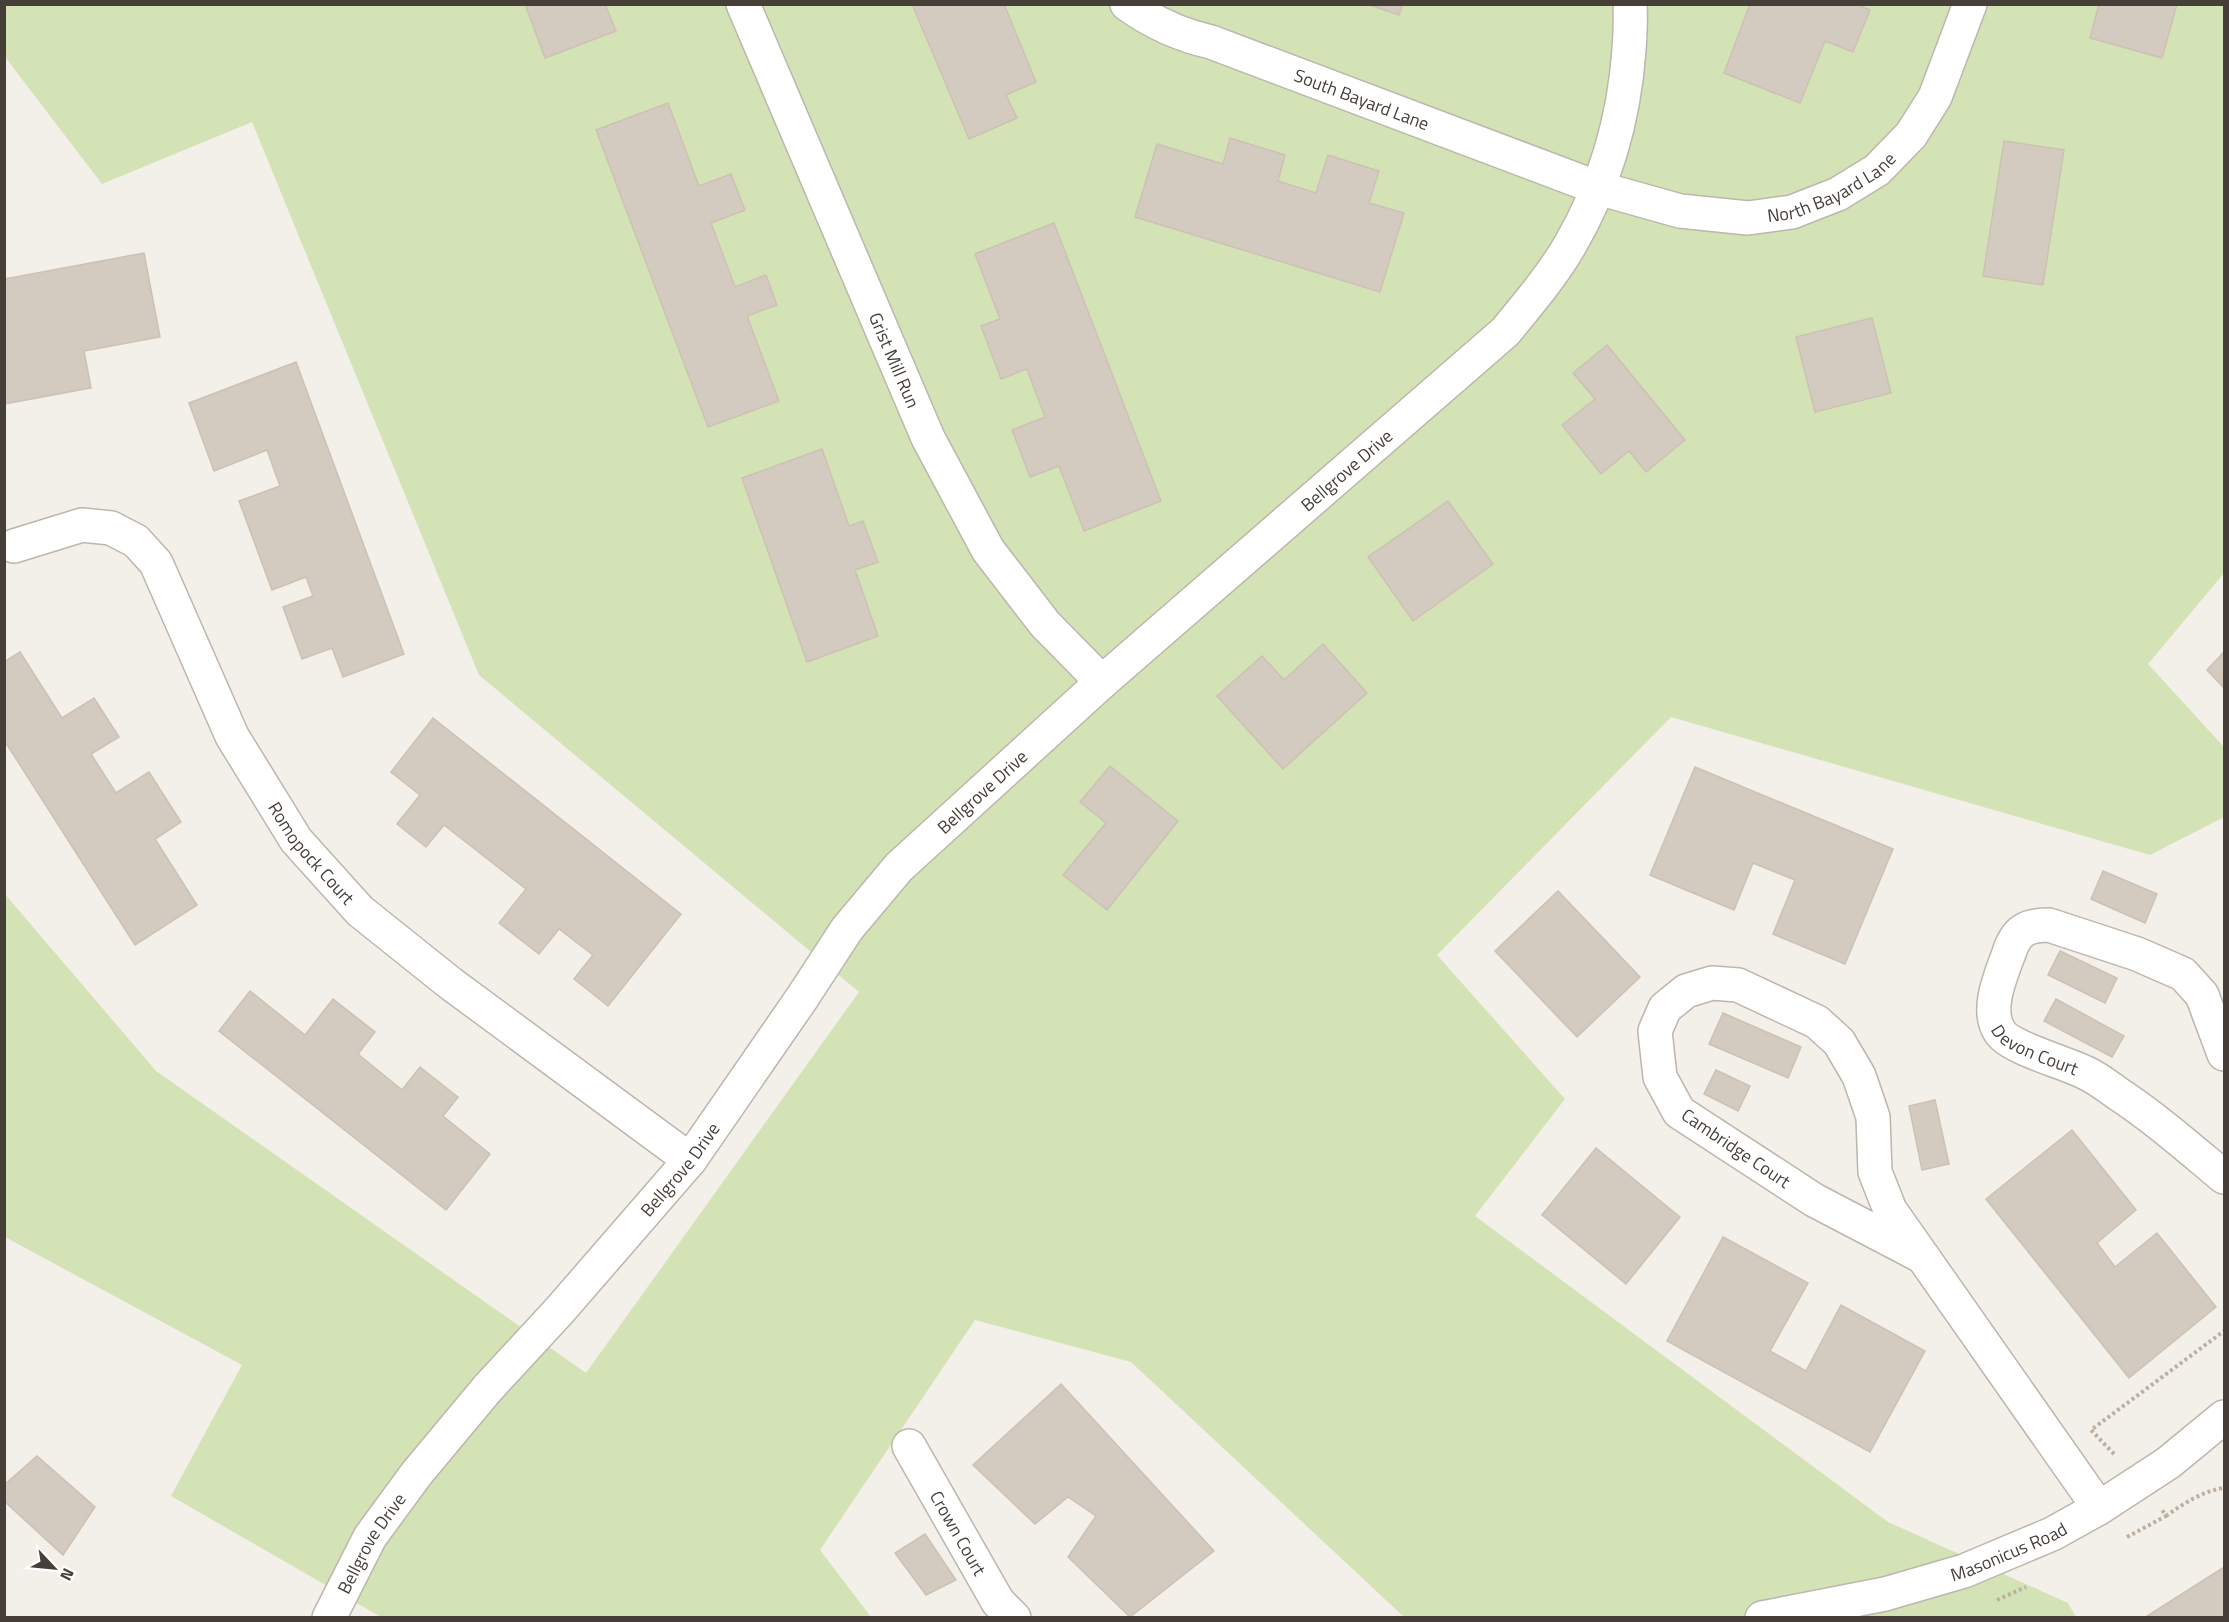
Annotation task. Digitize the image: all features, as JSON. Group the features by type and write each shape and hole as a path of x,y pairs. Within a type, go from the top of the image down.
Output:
{"street":[{"name":"Grist Mill Run","path":"743,4 933,448 988,550 1045,624 1102,682"},
{"name":"South Bayard Lane","path":"1127,4 1148,19 1192,38 1210,42 1598,188"},
{"name":"Bellgrove Drive","path":"329,1617 369,1537 417,1473 487,1389 560,1310 690,1160 847,928 899,867 1102,682 1504,332 1535,296 1570,245 1598,188 1613,146 1626,85 1630,4"},
{"name":"North Bayard Lane","path":"1598,188 1680,212 1748,218 1792,212 1838,194 1876,170 1911,135 1935,96 1970,4"},
{"name":"Romopock Court","path":"14,546 82,525 111,528 136,541 156,563 232,736 296,840 360,911 450,983 690,1160"},
{"name":"Devon Court","path":"2224,1054 2202,995 2183,974 2137,954 2049,926 2036,925 2026,928 2014,938 1996,991 1994,1016 2000,1033 2017,1046 2088,1073 2144,1111 2224,1177"},
{"name":"Cambridge Court","path":"1923,1257 1814,1200 1679,1112 1660,1077 1655,1032 1665,1008 1686,991 1712,983 1738,985 1817,1022 1839,1042 1859,1076 1873,1117 1875,1172 1890,1210 1923,1257 2099,1508"},
{"name":"Masonicus Road","path":"1762,1617 1885,1594 1964,1571 2052,1534 2099,1508 2168,1463 2224,1417"},
{"name":"Crown Court","path":"909,1446 998,1602 1014,1617"}],"path":[{"path":"2166,1516 2183,1503 2214,1489 2224,1488"}],"green space":[{"path":"5,5 2224,5 2224,573 2148,664 2224,747 2224,817 2150,855 1671,717 1437,955 1565,1099 1475,1216 1888,1522 2068,1603 2076,1617 1404,1617 1131,1362 975,1320 820,1550 871,1617 381,1617 171,1496 242,1365 5,1237 4,893 156,1071 586,1373 859,992 479,675 252,122 102,184 5,57"}],"building":[{"path":"525,4 605,4 616,31 545,58"},
{"path":"912,4 1004,4 1036,82 1006,95 1017,118 969,139"},
{"path":"1367,4 1403,4 1399,15"},
{"path":"1750,4 1855,4 1870,10 1853,52 1825,41 1800,103 1724,73"},
{"path":"2099,4 2177,4 2162,58 2090,38"},
{"path":"668,103 699,186 731,174 745,210 711,223 735,287 766,275 777,305 747,316 779,401 708,427 596,130"},
{"path":"1230,138 1285,155 1278,181 1316,193 1328,155 1379,171 1369,203 1404,213 1380,292 1135,217 1157,144 1223,164"},
{"path":"2004,141 2064,150 2043,285 1983,276"},
{"path":"1054,223 1161,501 1084,531 1059,466 1030,477 1012,430 1045,417 1027,369 1001,379 981,326 1000,319 975,254"},
{"path":"144,253 160,337 84,351 91,388 4,404 4,279"},
{"path":"1872,318 1891,393 1815,412 1796,337"},
{"path":"1607,345 1685,440 1646,472 1629,451 1601,474 1562,425 1595,399 1573,373"},
{"path":"296,362 404,654 343,677 332,648 302,659 283,607 313,596 306,577 272,590 239,501 280,486 267,450 214,471 189,403"},
{"path":"822,449 849,526 863,521 878,562 855,570 878,636 807,662 742,478"},
{"path":"1448,501 1493,564 1413,621 1368,557"},
{"path":"1323,644 1367,693 1283,769 1217,696 1262,656 1284,680"},
{"path":"20,652 62,718 94,698 119,737 91,754 116,793 149,772 181,822 155,839 197,905 135,945 4,740 4,662"},
{"path":"2224,652 2224,688 2207,670"},
{"path":"433,718 681,914 608,1006 574,979 593,955 559,929 539,954 499,923 526,889 444,825 426,847 397,824 420,795 391,772"},
{"path":"1110,766 1178,821 1107,910 1063,875 1106,823 1080,802"},
{"path":"1695,767 1893,849 1845,964 1773,934 1795,880 1753,863 1734,910 1650,875"},
{"path":"2103,871 2157,894 2145,923 2091,899"},
{"path":"1558,891 1640,977 1577,1037 1495,951"},
{"path":"2060,951 2117,978 2105,1003 2048,975"},
{"path":"250,991 305,1035 333,999 375,1032 358,1054 402,1090 420,1067 458,1097 443,1116 490,1154 446,1210 219,1031"},
{"path":"2056,999 2124,1036 2112,1057 2044,1021"},
{"path":"1723,1013 1801,1047 1788,1078 1709,1044"},
{"path":"1716,1070 1750,1086 1738,1111 1704,1094"},
{"path":"1935,1100 1949,1164 1922,1170 1909,1106"},
{"path":"2072,1130 2136,1210 2097,1243 2115,1267 2157,1233 2216,1307 2129,1378 1986,1199"},
{"path":"1596,1148 1680,1217 1626,1284 1542,1215"},
{"path":"1723,1237 1808,1283 1770,1351 1806,1371 1841,1305 1925,1351 1870,1452 1667,1341"},
{"path":"1061,1384 1214,1551 1130,1617 1068,1557 1096,1516 1068,1497 1035,1524 973,1465"},
{"path":"37,1456 95,1507 63,1555 4,1501 4,1485"},
{"path":"925,1534 956,1580 926,1595 895,1553"},
{"path":"2224,1567 2224,1618 2144,1618"}]}
